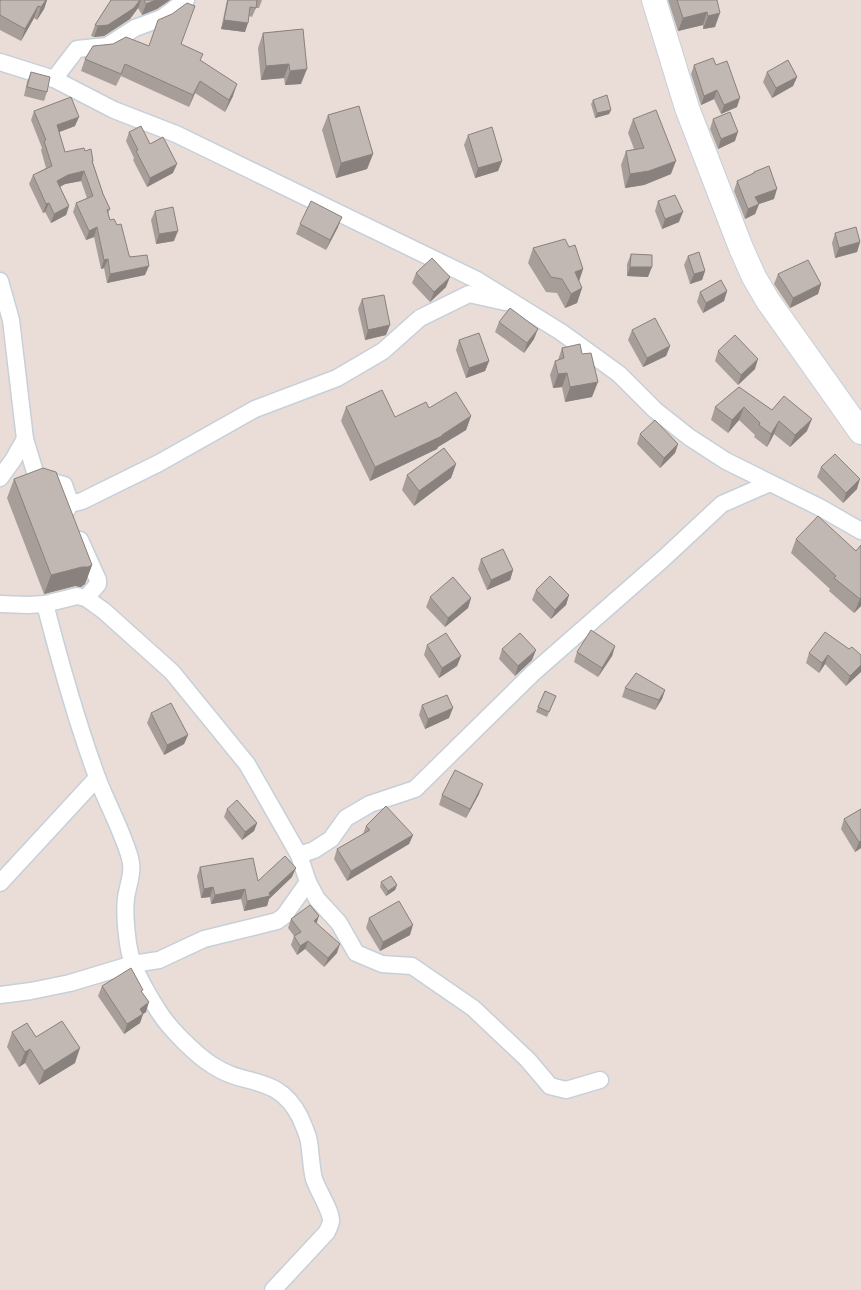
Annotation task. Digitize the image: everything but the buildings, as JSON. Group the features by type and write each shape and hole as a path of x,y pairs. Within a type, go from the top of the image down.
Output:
{"street":[{"path":"54,79 77,49 107,46 135,28 162,18 186,0"},
{"path":"654,0 687,108 740,248 768,301 861,432"},
{"path":"0,62 54,79 114,110 176,134 477,280 562,332 620,374 655,410 689,437 726,462 861,531"},
{"path":"0,281 11,320 25,439 35,472 42,479 64,485 70,502 68,511 98,580 98,584 86,598"},
{"path":"70,502 82,501 159,463 255,409 337,378 383,351 420,318 469,294 517,304"},
{"path":"0,478 25,439"},
{"path":"299,855 314,850 330,839 346,818 370,804 415,789 533,673 722,504 770,483"},
{"path":"0,604 45,604 77,596 86,598 104,611 172,672 247,764 299,855 308,882 317,899 338,924 356,953 382,964 412,966 473,1008 528,1060 550,1086 566,1090 600,1080"},
{"path":"45,604 67,688 97,778 131,860 131,877 126,899 126,932 133,964 160,1013 186,1043 212,1066 270,1085 278,1090 299,1116 309,1139 312,1171 317,1190 331,1221 327,1232 273,1290"},
{"path":"0,883 97,778"},
{"path":"0,995 70,983 133,964 168,957 204,939 277,921 284,916 308,882"}]}
